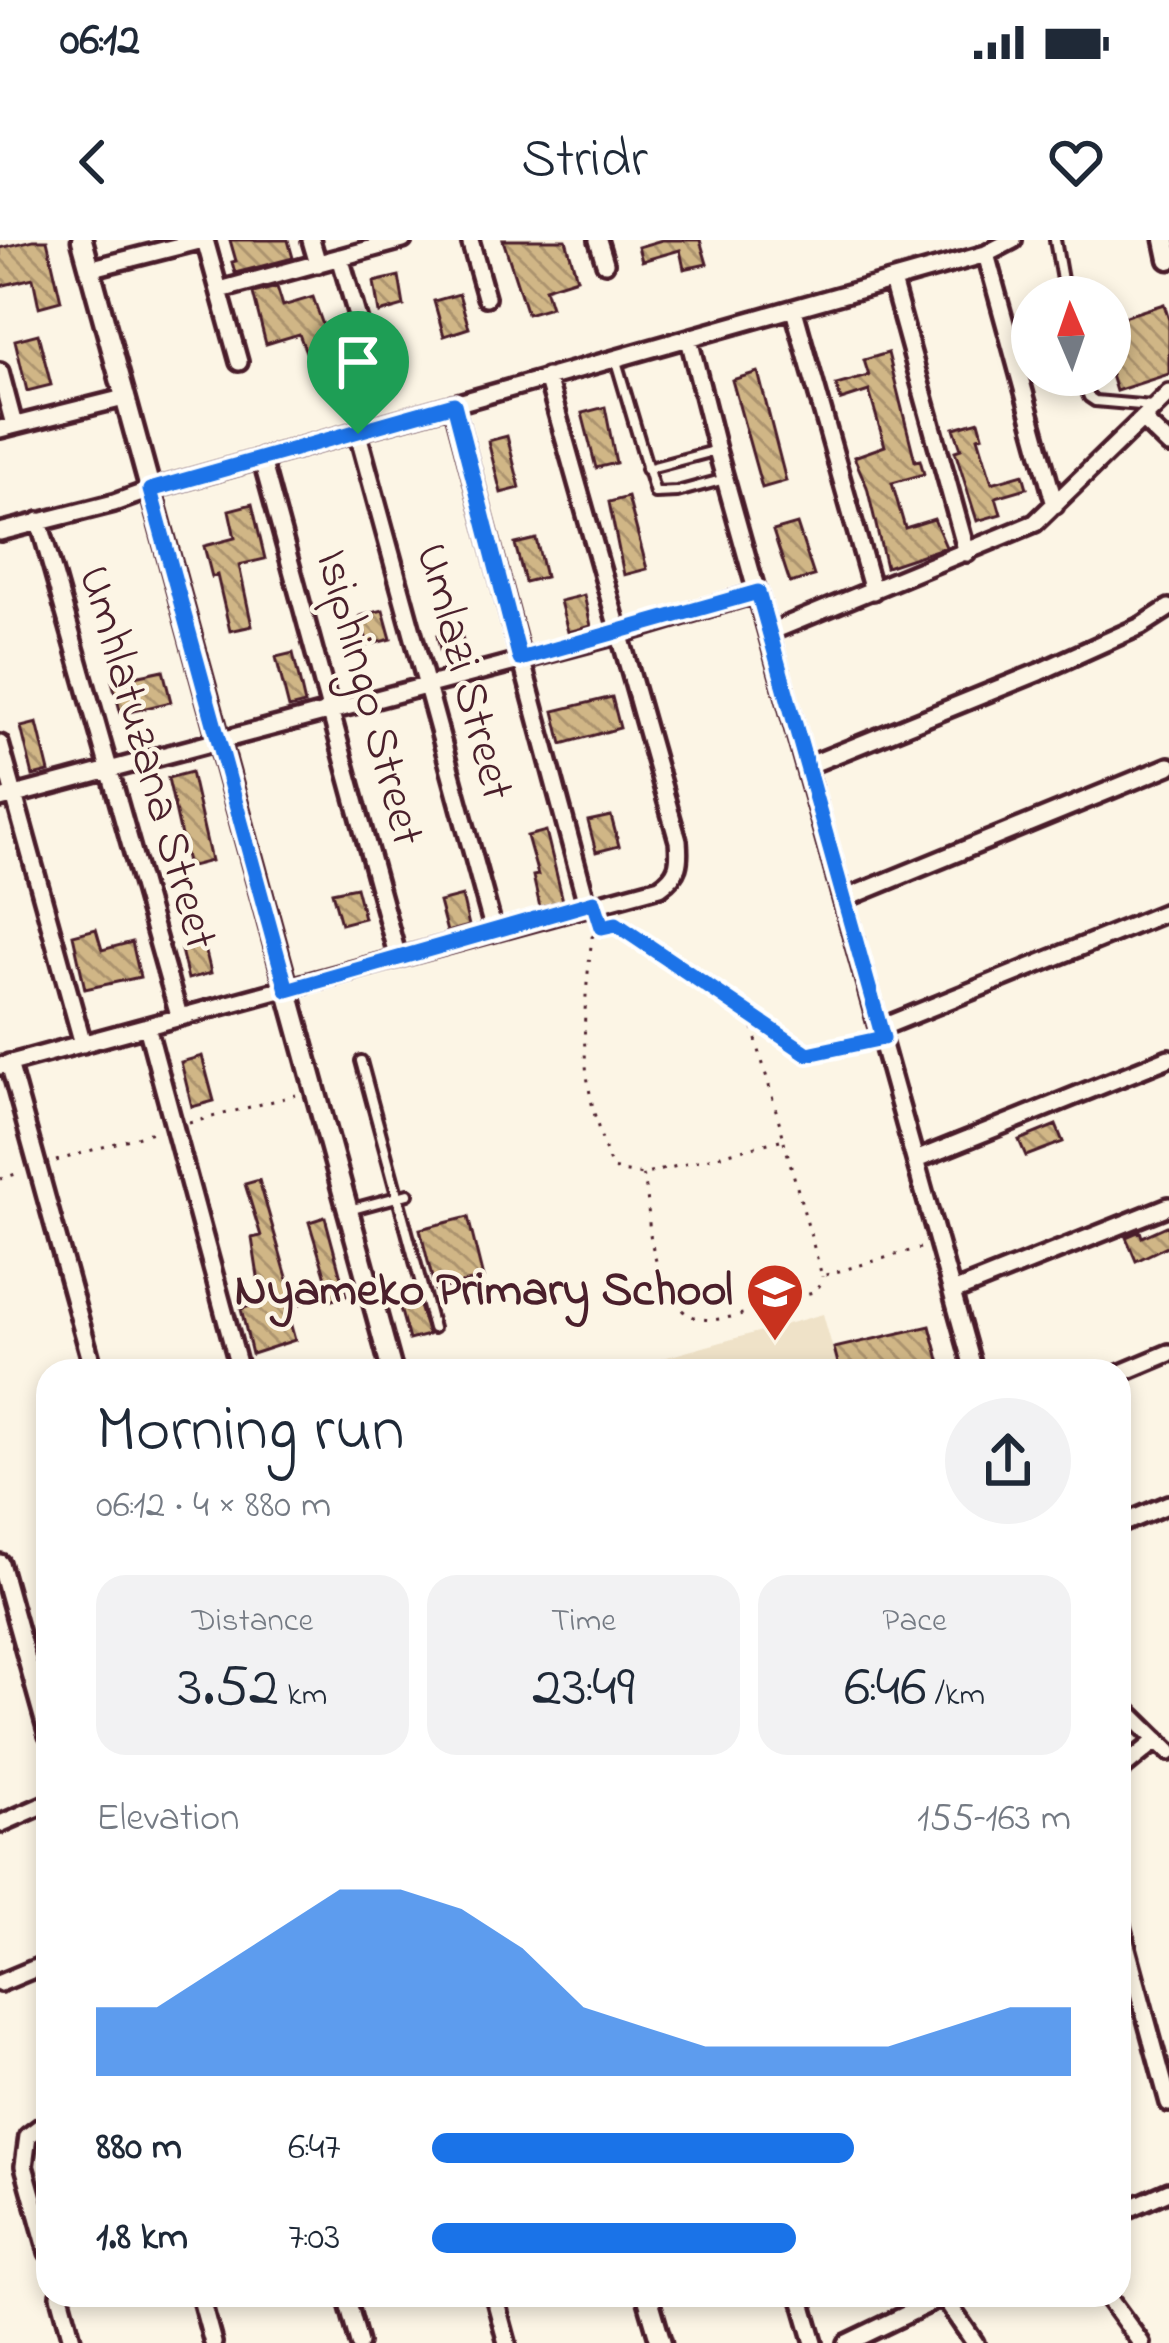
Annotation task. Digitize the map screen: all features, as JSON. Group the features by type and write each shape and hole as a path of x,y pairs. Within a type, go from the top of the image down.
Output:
{"street":[{"path":"82,240 389,1359"},
{"path":"89,269 204,240 239,362"},
{"path":"311,240 318,264"},
{"path":"220,290 403,240"},
{"path":"470,240 486,297"},
{"path":"598,240 604,263"},
{"path":"0,532 794,310 986,254 1012,240"},
{"path":"986,254 1055,505"},
{"path":"340,257 361,329"},
{"path":"892,281 967,553"},
{"path":"794,310 873,591"},
{"path":"689,339 971,1359"},
{"path":"0,372 7,427 124,398"},
{"path":"91,1359 4,1064 660,887 672,878 680,858 678,841 548,377"},
{"path":"770,632 1035,523 1169,393"},
{"path":"454,404 520,659 591,903"},
{"path":"1142,419 1169,446"},
{"name":"Umlazi Street","path":"358,434 494,931"},
{"name":"Isiphingo Street","path":"262,460 398,958"},
{"name":"Umhlatuzana Street","path":"39,521 179,1016"},
{"path":"7,797 758,592"},
{"path":"807,766 1039,672 1141,626 1169,608"},
{"path":"0,744 7,797 83,1044"},
{"path":"844,899 1169,766"},
{"path":"881,1033 1169,911"},
{"path":"147,1026 237,1359"},
{"path":"916,1160 1169,1058"},
{"path":"953,1292 1169,1206"},
{"path":"1131,1369 1169,1353"},
{"path":"1131,1520 1169,1504"},
{"path":"0,1563 36,1692"},
{"path":"1131,1715 1163,1746 1131,1764"},
{"path":"0,1824 36,1808"},
{"path":"1131,1963 1169,2103"},
{"path":"0,1983 36,1968"},
{"path":"36,2130 28,2136 23,2156 36,2206"},
{"path":"1131,2208 1169,2191"},
{"path":"63,2307 73,2343"},
{"path":"203,2307 213,2343"},
{"path":"349,2307 359,2343"},
{"path":"497,2307 507,2343"},
{"path":"650,2307 661,2343"},
{"path":"804,2307 814,2343"},
{"path":"848,2343 920,2307"},
{"path":"950,2307 975,2343"},
{"path":"1115,2307 1141,2343"}],"lane":[{"path":"1055,240 1061,276"},
{"path":"616,359 651,488 661,495 725,479"},
{"path":"1088,396 1095,401 1155,407"},
{"path":"646,469 717,450"},
{"path":"361,1061 403,1196 433,1328"},
{"path":"348,1211 403,1196"}],"path":[{"path":"591,903 602,927"},
{"path":"784,1139 642,1175 612,1169 585,1078 584,1009 592,937 602,927 616,924 808,1054 881,1033"},
{"path":"642,1175 648,1188 645,1205 652,1245 665,1292 686,1315 711,1323 813,1292 822,1283 750,1018"},
{"path":"0,1179 303,1092"},
{"path":"822,1276 920,1248 941,1250"}],"shaded area":[{"name":"Nyameko Primary School","path":"823,1314 836,1359 660,1359"}],"building":[{"path":"47,240 61,301 39,307 33,278 0,286 0,248"},
{"path":"230,240 288,240 293,258 235,273"},
{"path":"503,240 566,240 577,278 545,288 551,307 527,314"},
{"path":"662,240 700,240 707,264 684,269 680,250 642,261 638,247"},
{"path":"399,276 404,306 379,313 374,282"},
{"path":"277,287 283,306 313,297 330,345 306,352 299,334 266,344 253,293"},
{"path":"459,294 469,328 444,336 434,301"},
{"path":"1164,304 1169,320 1169,374 1131,386 1131,314"},
{"path":"38,334 51,385 27,391 15,340"},
{"path":"888,353 915,461 920,460 924,474 892,483 905,528 934,519 946,547 886,567 867,487 854,457 885,446 869,391 841,400 836,385 869,376 864,360"},
{"path":"758,372 786,481 762,488 732,380"},
{"path":"605,407 616,463 596,468 582,413"},
{"path":"979,421 983,435 978,437 992,483 1023,474 1027,488 996,497 1001,514 977,521 955,451 961,449 954,428"},
{"path":"507,436 520,488 501,493 488,441"},
{"path":"628,497 647,569 624,575 609,502"},
{"path":"252,504 265,559 239,565 252,626 230,631 217,575 212,577 204,546 235,538 229,510"},
{"path":"797,524 814,576 790,583 773,531"},
{"path":"536,539 545,577 525,582 515,544"},
{"path":"584,595 591,626 568,632 560,601"},
{"path":"383,610 391,639 368,645 360,616"},
{"path":"460,629 468,662 444,668 437,635"},
{"path":"293,653 305,704 289,708 276,657"},
{"path":"163,670 171,702 121,714 112,681"},
{"path":"612,697 620,728 562,744 554,711"},
{"path":"37,723 49,772 33,776 21,727"},
{"path":"191,772 211,861 188,867 168,778"},
{"path":"611,816 619,846 596,852 588,821"},
{"path":"546,831 563,901 540,907 533,876 538,875 527,836"},
{"path":"356,887 364,918 341,924 332,892"},
{"path":"462,896 469,926 447,932 439,902"},
{"path":"96,929 102,950 132,942 140,977 85,989 73,935"},
{"path":"204,944 211,973 188,979 181,950"},
{"path":"202,1056 214,1101 192,1107 181,1062"},
{"path":"1056,1125 1063,1142 1026,1156 1019,1140"},
{"path":"259,1180 291,1291 327,1281 309,1222 325,1217 346,1296 286,1308 295,1340 252,1354 241,1309 262,1302 252,1238 261,1236 245,1184"},
{"path":"468,1217 483,1278 435,1290 420,1229"},
{"path":"1169,1225 1169,1245 1136,1261 1126,1237 1140,1231 1142,1237"},
{"path":"418,1303 428,1335 409,1340 400,1308"},
{"path":"930,1326 939,1359 837,1359 834,1348"}],"place":[{"name":"Nyameko Primary School","path":"775,1343"}],"route":[{"path":"454,404 520,659 758,592 883,1038 808,1054 616,924 602,927 594,902 287,990 150,490 358,434 454,404"}]}
